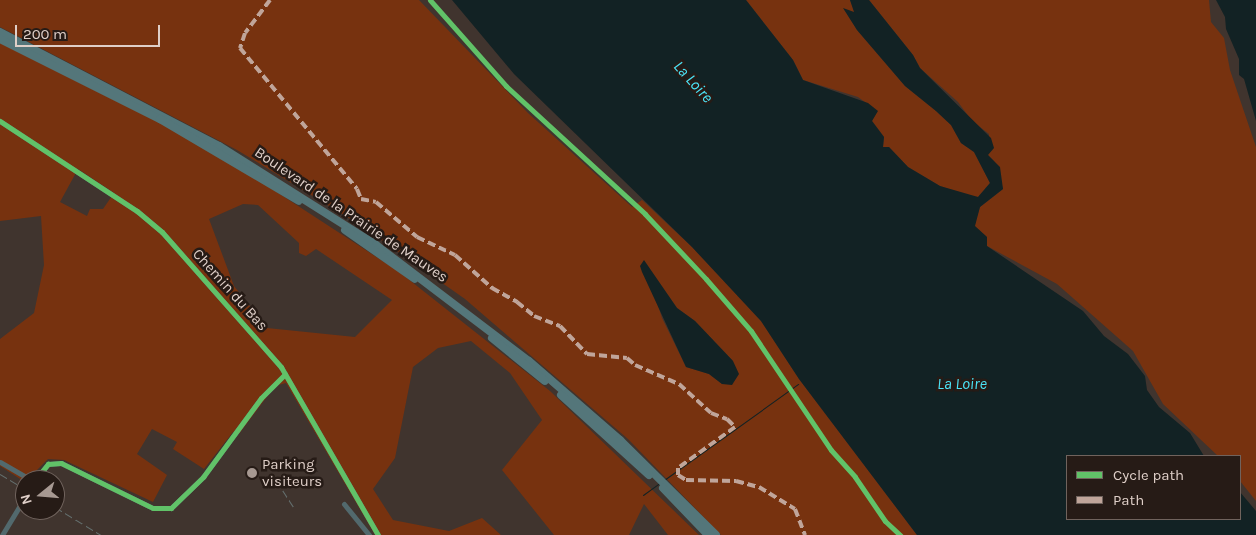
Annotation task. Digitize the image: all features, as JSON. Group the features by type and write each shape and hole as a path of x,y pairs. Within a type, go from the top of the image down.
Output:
{"main road":[{"name":"Boulevard de la Prairie de Mauves","path":"0,32 219,146 376,245 529,360 620,440 716,535"},
{"name":"Boulevard de la Prairie de Mauves","path":"0,39 168,124 269,182 372,249 453,307 552,387 694,520 707,535"}],"street":[{"name":"Chemin du Bas","path":"0,121 155,224 286,374 378,535"},
{"path":"42,470 48,464 61,463 153,508 171,508 203,477 263,395 286,374"},
{"path":"0,462 15,470"},
{"path":"344,504 369,535"},
{"path":"2,535 15,514"}],"shaded area":[{"path":"0,0 419,0 528,113 632,207 642,200 692,247 761,321 799,379 917,535 721,535 628,439 465,299 357,223 237,150 0,27","holes":["644,261 677,308 695,321 733,361 722,384 709,374 686,367 662,318"]},
{"path":"746,0 850,0 855,13 844,9 857,30 905,86 951,125 961,143 974,152 990,183 978,197 964,195 940,186 908,167 889,147 883,147 884,137 872,121 877,111 858,97 803,80 793,60"},
{"path":"869,0 1209,0 1211,22 1224,38 1230,70 1256,147 1256,501 1241,482 1241,455 1217,455 1163,404 1133,351 1057,284 987,246 987,237 974,226 980,207 1003,189 994,161 988,155 989,134 972,121 958,102 920,68 913,55"},
{"path":"0,42 118,99 232,163 398,271 550,391 699,535 668,535 644,504 629,535 554,535 502,470 542,420 510,373 471,341 438,348 413,367 395,458 373,489 393,520 449,531 482,518 501,535 375,535 286,383 275,386 239,434 233,432 204,469 173,449 177,442 152,429 137,454 167,475 153,502 64,460 48,459 37,470 15,470 15,476 0,466 0,339 34,313 44,265 41,216 0,221","holes":["78,169 114,193 103,209 90,209 87,216 60,202","243,204 258,205 299,243 299,253 306,256 316,249 392,300 355,337 267,328 234,286 209,219"]}],"water":[{"name":"La Loire","path":"452,0 746,0 793,60 803,80 868,103 878,111 872,121 884,137 883,147 889,147 908,167 940,186 978,197 990,183 974,152 961,143 951,125 905,86 857,30 843,8 854,12 850,0 869,0 913,55 920,68 991,138 994,148 988,155 1000,167 1003,189 980,207 975,226 987,237 987,246 1083,311 1104,336 1128,354 1145,376 1147,390 1159,407 1190,433 1203,455 1066,455 1066,520 1241,520 1241,493 1256,511 1256,535 917,535 799,379 761,321 692,247 514,74"},
{"path":"1216,0 1256,0 1256,121 1244,79 1239,75 1239,59 1226,29 1225,17"},
{"path":"644,260 677,308 695,321 733,361 739,374 732,385 722,384 709,374 686,367 642,272 640,266"}],"waterway":[{"path":"664,480 798,384"},
{"path":"643,495 658,484"}],"railway":[{"path":"0,474 15,483"},
{"path":"276,480 295,509"},
{"path":"65,513 101,535"}],"marked path":[{"path":"270,0 245,33 240,48 357,189 361,199 376,202 417,237 455,255 492,288 517,302 534,316 560,326 587,354 627,358 635,365 679,384 711,413 727,419 735,427 678,468 678,475 686,480 736,481 759,487 795,509 805,535"}],"cycle path":[{"path":"430,0 506,86 645,214 706,279 751,331 831,450 855,477 885,521 900,535"},
{"path":"0,121 137,211 162,232 281,367 378,535"},
{"path":"43,470 48,464 61,463 153,508 171,508 203,477 261,398 285,374"}],"place":[{"name":"Parking visiteurs","path":"252,473"}]}
